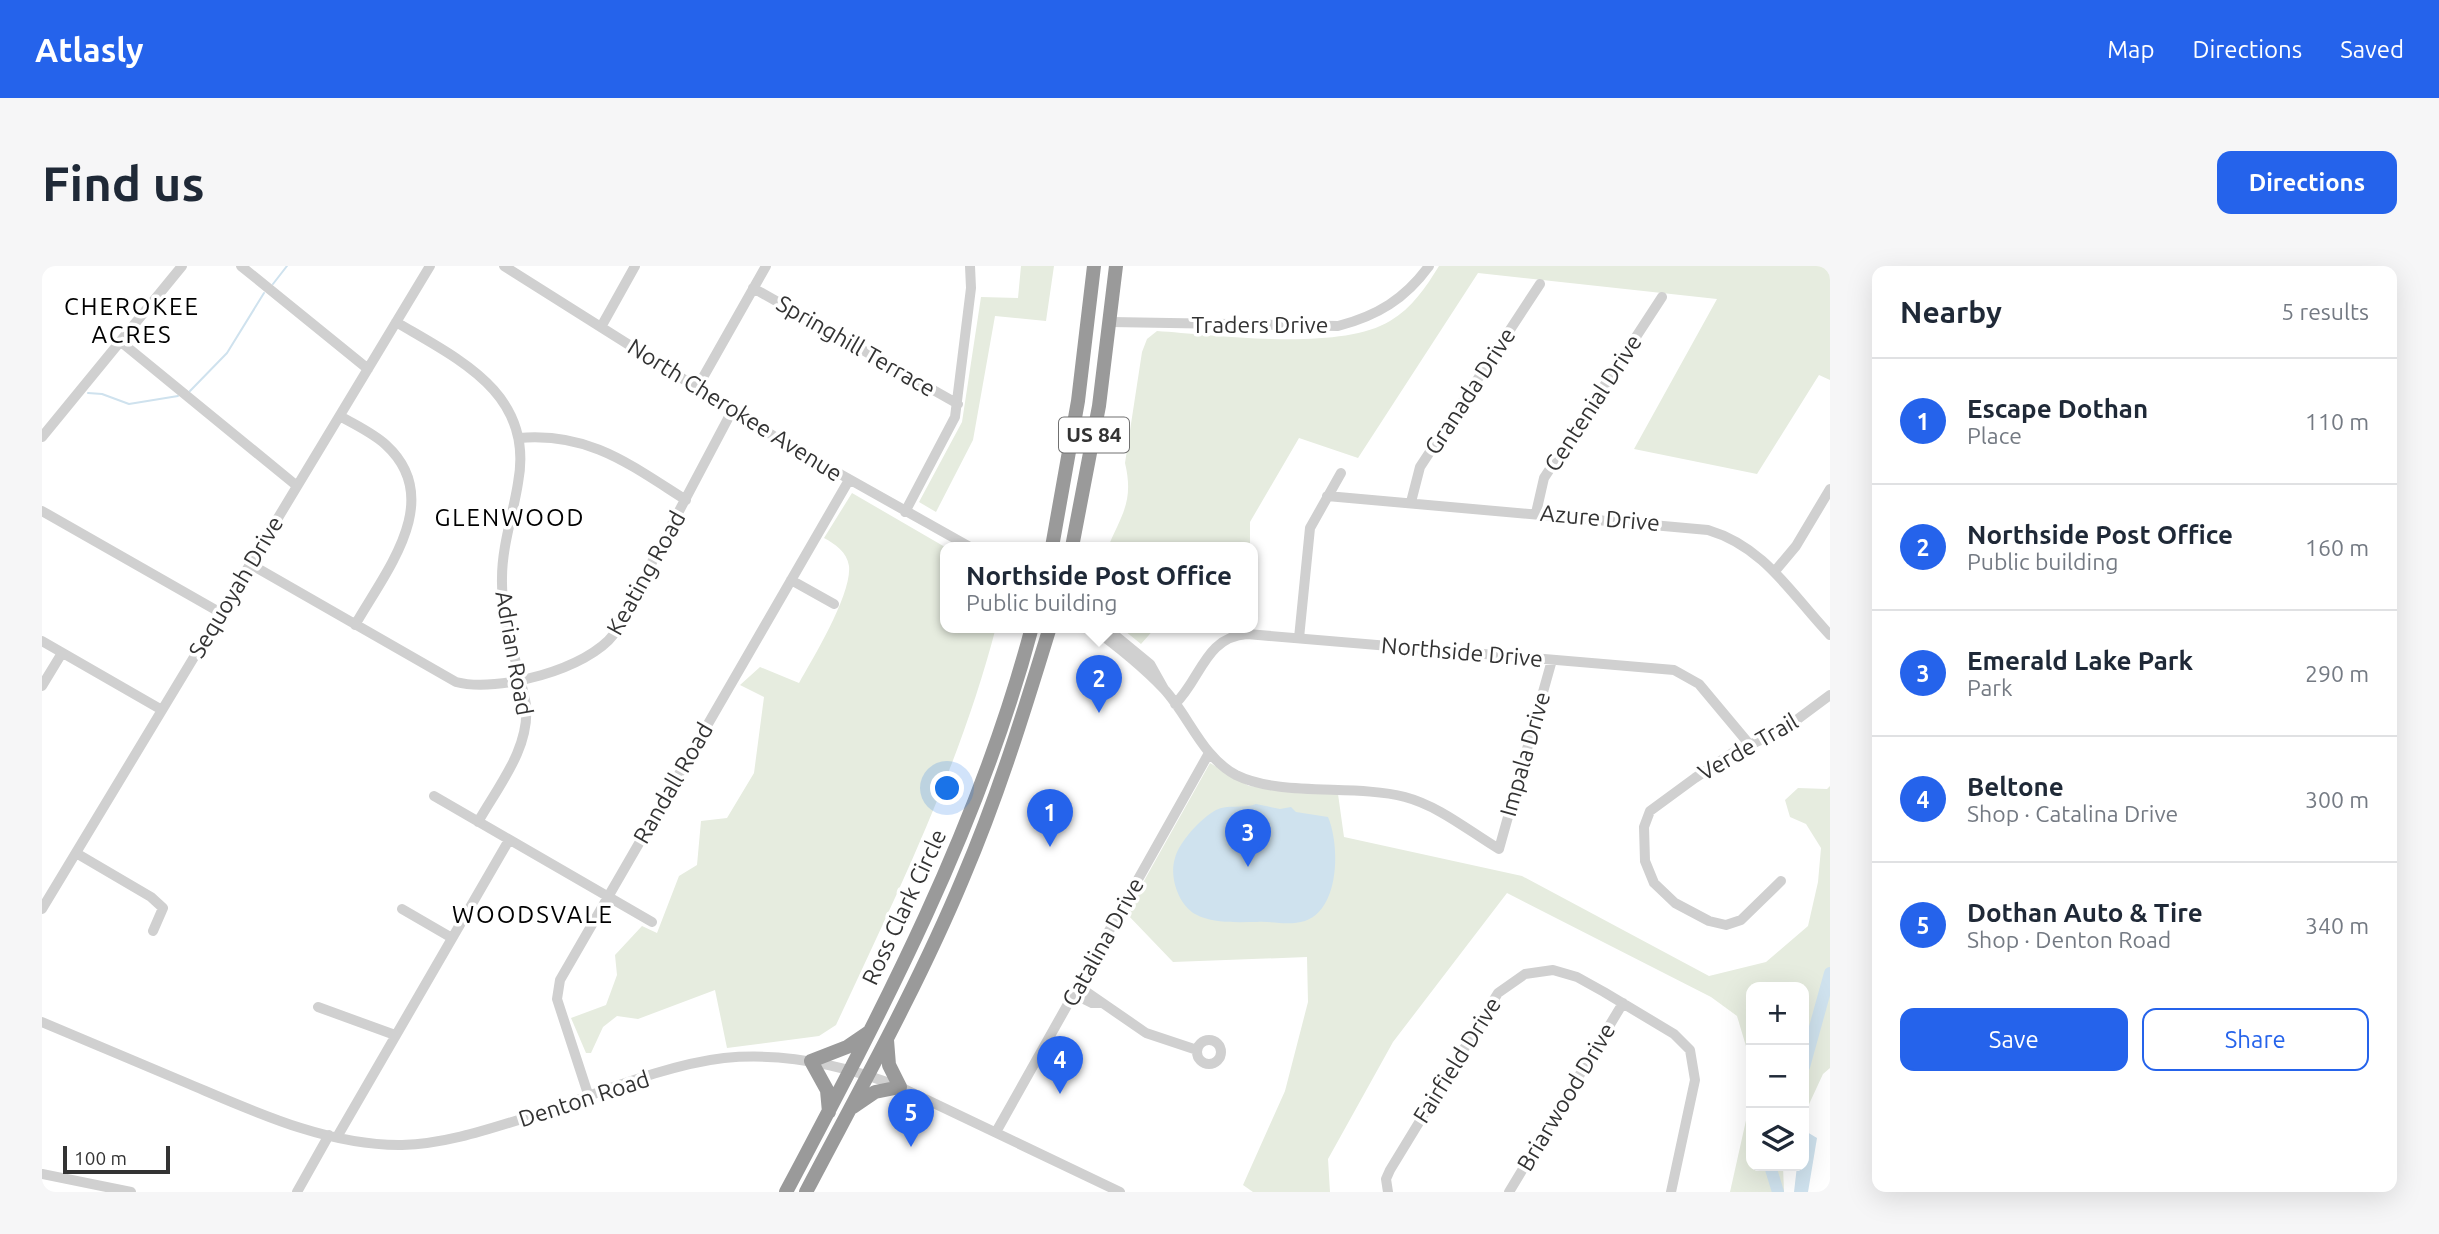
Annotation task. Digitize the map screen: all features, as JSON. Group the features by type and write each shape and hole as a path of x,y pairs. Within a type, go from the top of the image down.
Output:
{"highway":[{"name":"US 84","path":"1053,542 1084,356 1094,266"},
{"name":"US 84","path":"1073,542 1087,476 1111,322 1116,266"},
{"path":"1084,356 1099,329 1111,322"},
{"path":"1066,472 1087,476"},
{"name":"Ross Clark Circle","path":"786,1192 899,978 929,914 973,808 1030,633"},
{"name":"Ross Clark Circle","path":"806,1192 887,1039 945,921 989,814 1048,633"},
{"path":"1046,642 1053,633"},
{"path":"973,808 989,814"},
{"path":"929,914 945,921"},
{"path":"899,978 909,995"},
{"path":"829,1112 827,1090 811,1061 848,1047 872,1028"},
{"path":"849,1110 875,1092 900,1087 889,1065 887,1039"}],"street":[{"path":"42,437 182,266"},
{"path":"241,266 368,369"},
{"name":"Sequoyah Drive","path":"42,909 430,266"},
{"name":"North Cherokee Avenue","path":"504,266 732,411 961,542"},
{"path":"601,327 635,266"},
{"path":"697,388 766,266"},
{"path":"905,512 952,427 958,404 971,288 970,266"},
{"name":"Traders Drive","path":"1111,322 1338,326 1368,317 1397,301 1415,286 1429,266"},
{"name":"Granada Drive","path":"1411,502 1420,467 1540,284"},
{"name":"Springhill Terrace","path":"753,288 958,404"},
{"name":"Centenial Drive","path":"1536,513 1544,478 1662,297"},
{"name":"Adrian Road","path":"396,322 486,380 501,399 519,438 520,475 502,576 506,620 527,714 523,739 478,822"},
{"path":"121,342 297,486"},
{"name":"Keating Road","path":"250,564 456,682 478,685 521,678 577,663 610,640 732,411"},
{"path":"340,416 388,447 406,473 412,498 406,535 355,625"},
{"path":"519,438 561,437 593,445 686,500"},
{"path":"1299,638 1308,538 1313,520 1341,473"},
{"name":"Randall Road","path":"589,1097 557,999 557,987 849,480"},
{"path":"1775,571 1796,547 1830,489"},
{"name":"Azure Drive","path":"1327,496 1701,528 1742,543 1775,571 1830,635"},
{"path":"42,511 221,613"},
{"path":"791,580 834,604"},
{"path":"1099,633 1134,660 1164,689"},
{"path":"1112,633 1150,664 1164,689 1209,753"},
{"name":"Northside Drive","path":"1175,704 1212,649 1228,637 1247,634 1681,673 1699,684 1750,745"},
{"path":"42,641 162,710"},
{"path":"42,686 62,653"},
{"name":"Impala Drive","path":"1209,753 1230,771 1258,782 1381,793 1415,800 1499,849 1552,660"},
{"name":"Verde Trail","path":"1781,881 1741,920 1734,924 1718,924 1675,903 1660,891 1645,860 1644,827 1650,811 1720,760 1783,730 1830,695"},
{"name":"Catalina Drive","path":"996,1132 1209,753"},
{"path":"434,796 652,922"},
{"path":"297,1192 396,1035 509,839"},
{"path":"76,853 151,897 163,908 153,931"},
{"path":"402,909 452,938"},
{"name":"Fairfield Drive","path":"1388,1192 1386,1179 1390,1170 1490,1003 1507,985 1525,974 1553,970 1577,977 1623,1003 1681,1039 1692,1056 1695,1080 1671,1192"},
{"path":"1076,990 1146,1033 1197,1050"},
{"name":"Briarwood Drive","path":"1509,1192 1623,1003"},
{"path":"318,1007 396,1035"},
{"name":"Denton Road","path":"42,1022 247,1108 333,1136 387,1145 434,1142 484,1131 678,1068 721,1058 775,1057 811,1061 868,1074 900,1087 1120,1192"},
{"path":"42,1174 131,1192"}],"shaded area":[{"path":"1021,266 1054,266 1046,321 995,316 973,440 936,512 919,502 962,422 981,297 1018,298"},
{"path":"1439,266 1830,266 1830,380 1819,375 1757,474 1634,449 1717,299 1478,273 1358,458 1299,438 1250,522 1250,542 1110,542 1127,498 1125,463 1142,352 1147,339 1157,331 1276,339 1340,336 1368,330 1390,321 1405,310 1424,289"},
{"path":"852,493 940,544 940,633 994,633 964,730 904,879 836,1025 819,1036 727,1048 715,990 638,1019 617,1016 603,1027 591,1053 586,1053 571,1018 606,1005 617,975 615,955 642,926 657,933 679,876 697,865 701,821 727,818 754,773 764,697 740,685 760,667 799,683 838,609 849,566 843,553 824,538"},
{"path":"1127,633 1151,633 1141,644"},
{"path":"1210,763 1249,786 1338,794 1344,837 1522,876 1709,976 1766,962 1808,926 1818,882 1821,848 1806,824 1790,817 1785,800 1798,788 1827,789 1830,786 1830,1068 1823,1074 1809,1104 1809,982 1746,982 1746,1046 1737,1016 1711,997 1507,893 1393,1042 1328,1159 1330,1192 1253,1192 1243,1185 1285,1091 1308,1002 1307,957 1173,962 1126,913"},
{"path":"1746,1120 1746,1171 1783,1171 1784,1192 1730,1192"}],"water":[{"path":"1256,804 1280,809 1291,807 1296,812 1328,817 1335,859 1331,890 1317,914 1305,921 1226,922 1210,919 1189,909 1176,889 1173,865 1177,852 1191,831 1216,810"},
{"path":"1809,1133 1817,1138 1808,1192 1794,1192 1796,1171 1809,1171"}],"waterway":[{"path":"273,284 287,266"},
{"path":"190,391 227,353 264,293"},
{"path":"88,393 102,394 129,404 178,396"},
{"path":"1809,1049 1830,973"},
{"path":"1772,1171 1778,1192"}],"place":[{"name":"Northside Post Office","path":"1099,713"},
{"name":"Escape Dothan","path":"1050,847"},
{"name":"Emerald Lake Park","path":"1248,867"},
{"name":"Beltone","path":"1060,1094"},
{"name":"Dothan Auto & Tire","path":"911,1147"}],"district":[{"name":"CHEROKEE ACRES","path":"132,321"},
{"name":"GLENWOOD","path":"510,518"},
{"name":"WOODSVALE","path":"533,915"}]}
